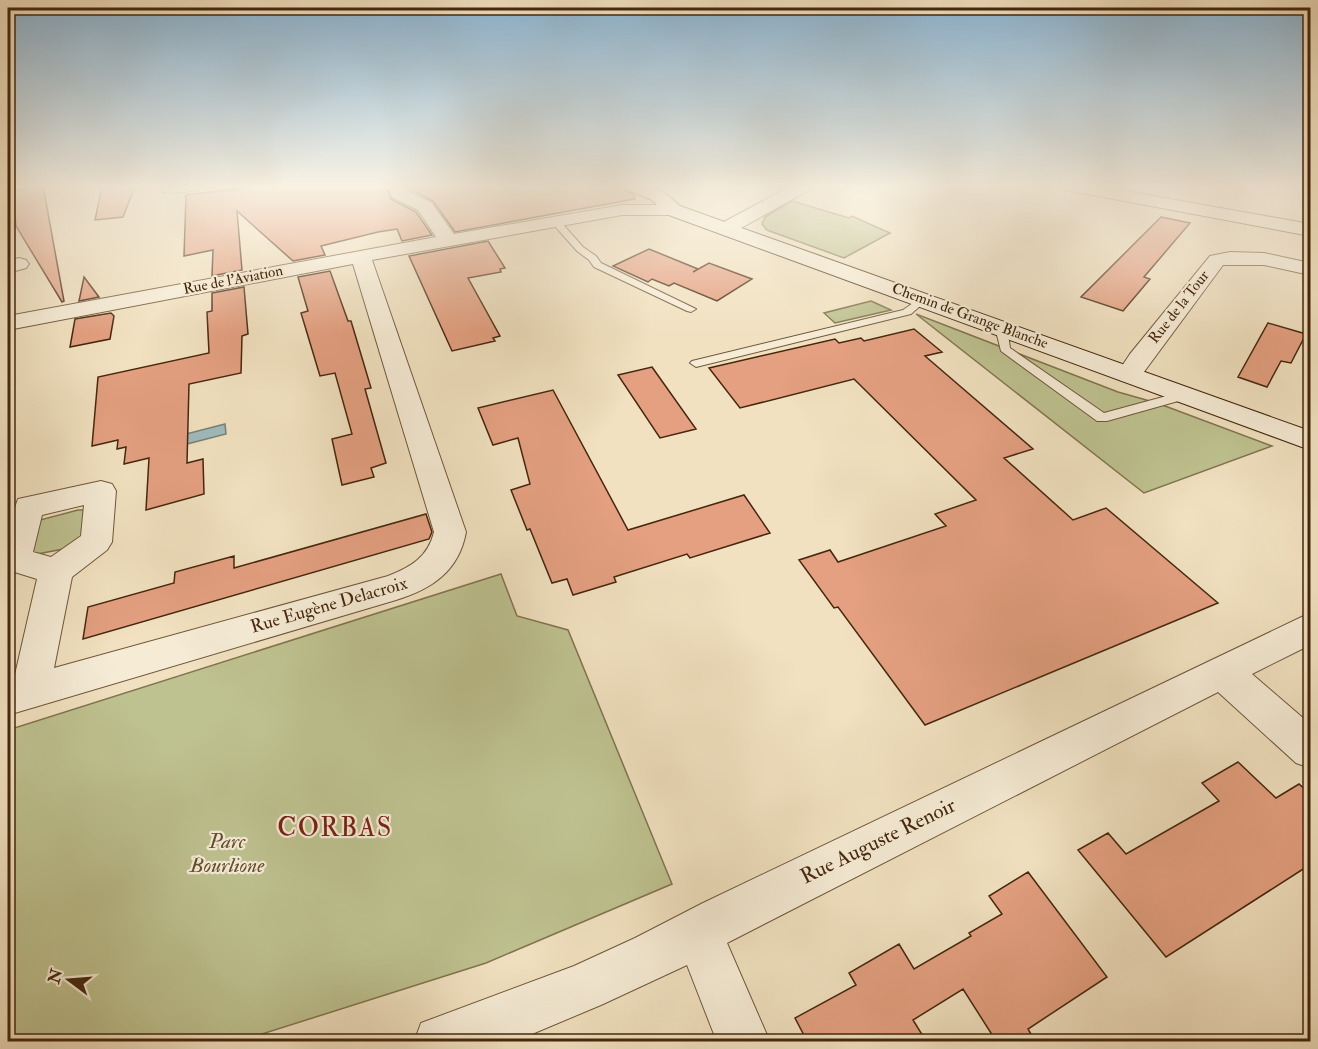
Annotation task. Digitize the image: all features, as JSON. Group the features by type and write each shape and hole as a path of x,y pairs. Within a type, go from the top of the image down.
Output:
{"street":[{"path":"445,235 449,241"},
{"name":"Rue de l'Aviation","path":"8,323 483,235"},
{"name":"Chemin de Grange Blanche","path":"746,235 1311,441"},
{"name":"Rue Eugène Delacroix","path":"19,694 396,587 421,577 435,565 448,546 450,532 361,256"},
{"name":"Rue de la Tour","path":"1129,375 1217,260 1241,256 1274,260 1311,269"},
{"path":"19,694 56,572"},
{"name":"Rue Auguste Renoir","path":"440,1041 500,1020 646,960 698,932 1311,628"},
{"path":"1223,672 1311,748"},
{"path":"698,932 744,1041"}],"lane":[{"path":"568,235 580,249 593,258 597,265 691,309"},
{"path":"696,363 907,312 923,299"},
{"path":"1001,327 1005,349 1102,418 1185,395"}],"green space":[{"path":"781,235 886,235 844,258"},
{"path":"871,301 891,310 835,323 824,313"},
{"path":"916,314 1118,392 1157,403 1272,446 1144,493"},
{"path":"78,510 87,510 85,535 74,547 32,555 40,520"},
{"name":"Parc Bourlione","path":"501,574 517,616 568,630 672,884 486,963 240,1041 8,1041 8,730"}],"water":[{"path":"225,424 226,434 187,444 186,434"}],"building":[{"path":"21,235 52,235 64,301 62,302"},
{"path":"185,235 239,235 242,270 212,276 213,250 184,256"},
{"path":"264,235 366,235 321,246 325,255 293,261"},
{"path":"399,235 432,235 402,241"},
{"path":"1143,235 1180,235 1144,277 1150,279 1123,311 1081,297"},
{"path":"488,241 505,268 500,269 501,272 468,278 500,336 493,338 495,341 452,351 409,256"},
{"path":"649,249 698,269 693,272 709,263 752,279 717,301 674,283 669,286 652,279 648,282 613,266"},
{"path":"330,271 348,321 351,321 371,388 365,389 386,463 371,468 374,477 342,485 332,439 352,434 335,373 320,376 301,313 308,311 298,277"},
{"path":"84,277 99,297 79,301"},
{"path":"244,287 248,334 242,336 241,373 189,384 187,463 203,459 204,494 146,510 149,458 124,464 126,447 117,449 118,440 92,446 98,377 209,353 207,312 212,311 212,293"},
{"path":"111,313 114,316 110,339 70,347 75,319"},
{"path":"1268,323 1306,334 1291,363 1281,361 1267,387 1238,377"},
{"path":"914,329 942,352 925,356 1033,449 1004,458 1073,520 1106,508 1218,603 925,725 838,607 834,608 799,560 830,550 838,562 946,526 935,514 976,500 854,379 740,408 709,368 835,339 839,343 861,338 864,341"},
{"path":"652,367 696,429 660,438 618,375"},
{"path":"553,390 628,530 744,495 770,533 690,558 687,554 614,577 616,582 573,595 567,579 552,583 511,490 530,484 518,438 493,445 478,408"},
{"path":"426,514 432,532 429,539 83,639 88,607 174,583 175,572 234,556 234,568"},
{"path":"1238,762 1276,798 1299,784 1311,795 1311,864 1166,957 1078,850 1108,833 1126,854 1219,801 1202,783"},
{"path":"1028,872 1107,977 1028,1029 1035,1041 996,1041 963,989 913,1020 926,1041 807,1041 795,1018 856,985 849,973 899,944 914,969 971,936 969,933 1002,914 989,896"}],"district":[{"name":"CORBAS","path":"335,828"}]}
